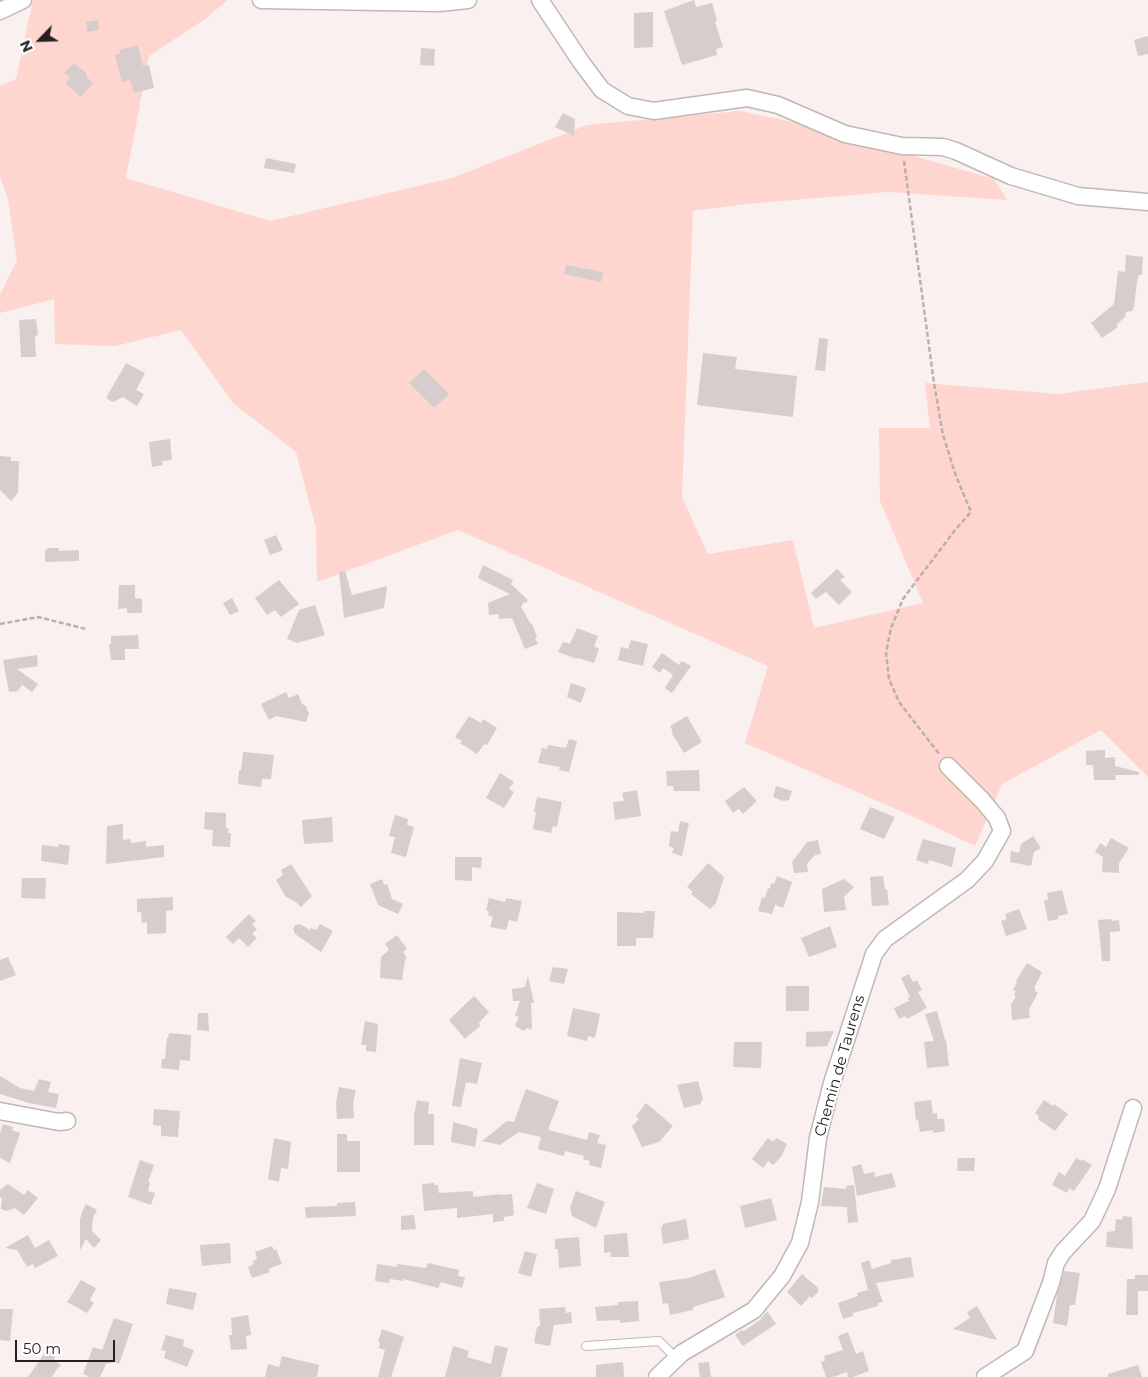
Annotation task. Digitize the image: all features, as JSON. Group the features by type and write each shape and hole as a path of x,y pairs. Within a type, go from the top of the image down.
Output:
{"street":[{"path":"0,11 24,0"},
{"path":"261,0 439,3 468,0"},
{"path":"540,0 580,62 602,90 628,106 654,111 746,98 778,105 845,134 902,146 943,147 956,150 1011,176 1078,196 1148,202"},
{"name":"Chemin de Taurens","path":"657,1377 682,1353 754,1310 786,1269 800,1243 810,1202 818,1138 832,1083 874,954 885,939 967,880 985,861 1002,831 997,818 948,766"},
{"path":"984,1377 1025,1351 1051,1283 1056,1263 1063,1252 1092,1220 1107,1189 1133,1108"},
{"path":"0,1111 59,1122 67,1120"}],"lane":[{"path":"586,1346 660,1341 676,1358"}],"path":[{"path":"902,146 943,435 956,476 971,512 955,530 903,599 892,628 886,653 889,679 899,702 948,766"},
{"path":"0,624 38,617 86,629"}],"shaded area":[{"path":"33,0 228,0 205,19 149,56 126,178 270,221 452,178 587,125 739,111 799,123 994,179 1007,200 888,192 746,204 693,211 682,497 708,554 793,540 814,628 923,603 880,501 879,428 930,428 925,383 1058,394 1148,382 1148,777 1101,730 1002,784 975,846 914,817 745,743 768,666 458,530 317,582 316,528 296,452 233,403 181,330 115,346 55,344 54,299 0,313 0,295 17,260 8,199 0,177 0,86 16,79"}],"building":[{"path":"694,0 696,7 712,3 717,20 715,22 723,47 716,49 717,55 682,65 664,11"},
{"path":"653,12 653,47 634,48 634,13"},
{"path":"98,20 99,30 87,32 86,22"},
{"path":"1148,36 1148,54 1138,56 1134,40"},
{"path":"138,45 143,66 149,65 154,88 134,93 130,80 122,82 115,55 120,53 119,50"},
{"path":"421,48 435,49 434,66 420,65"},
{"path":"74,63 87,74 86,76 93,83 81,97 65,83 70,77 64,73"},
{"path":"563,113 575,119 574,136 555,127"},
{"path":"266,158 296,164 294,173 264,168"},
{"path":"1126,255 1143,257 1142,275 1139,275 1137,281 1134,307 1132,311 1126,312 1125,317 1116,325 1118,327 1102,338 1091,323 1114,304 1118,271 1125,272"},
{"path":"566,265 603,272 601,282 564,274"},
{"path":"36,319 38,335 35,336 36,357 21,357 19,320"},
{"path":"819,338 828,339 825,371 815,370"},
{"path":"703,353 737,357 735,369 797,376 793,417 697,405"},
{"path":"126,363 145,373 136,390 144,394 137,406 123,397 113,402 106,398"},
{"path":"424,369 449,394 434,408 409,383"},
{"path":"170,439 172,460 162,461 163,465 152,467 149,442"},
{"path":"0,456 11,457 11,461 19,461 18,493 11,501 0,490"},
{"path":"276,535 283,550 270,555 264,540"},
{"path":"47,548 59,548 59,551 79,550 79,561 45,562 45,550"},
{"path":"483,565 513,580 511,584 528,600 521,607 532,624 538,644 525,649 512,618 499,619 499,614 489,615 488,603 510,594 478,578"},
{"path":"837,569 845,577 840,580 852,592 839,605 826,592 816,599 811,593"},
{"path":"345,571 352,595 387,586 384,608 344,618 339,572"},
{"path":"279,580 299,604 281,617 275,610 267,615 255,598"},
{"path":"119,585 135,585 135,598 142,599 142,613 127,613 127,608 118,609"},
{"path":"232,598 239,611 230,615 223,603"},
{"path":"315,605 325,635 297,643 287,639 299,610"},
{"path":"577,628 598,636 594,646 599,649 594,663 558,652 563,642 570,644"},
{"path":"138,635 139,649 125,649 125,660 111,660 109,644 111,644 111,636"},
{"path":"631,640 648,644 643,666 618,660 621,647 628,649"},
{"path":"662,653 679,665 682,661 691,666 672,693 665,688 673,675 663,668 660,673 652,667"},
{"path":"37,655 38,666 17,669 38,684 32,692 22,685 18,691 9,692 3,660"},
{"path":"571,683 586,688 581,703 567,697"},
{"path":"286,692 289,698 298,694 302,704 306,706 309,714 306,722 276,716 269,720 261,704"},
{"path":"469,716 481,723 483,719 497,728 487,745 484,744 477,754 460,743 462,741 455,737"},
{"path":"687,716 702,742 684,753 672,734 670,726"},
{"path":"569,739 577,741 569,772 559,770 560,767 538,763 542,748 547,749 548,745 566,748"},
{"path":"1105,750 1105,758 1115,757 1115,766 1139,772 1139,775 1115,775 1116,780 1094,780 1093,765 1086,765 1086,751"},
{"path":"243,752 274,755 271,779 262,779 261,787 238,784"},
{"path":"699,770 700,791 674,791 673,786 667,786 666,771"},
{"path":"500,773 514,782 509,789 514,792 504,808 486,798"},
{"path":"776,786 792,791 789,800 783,801 773,797"},
{"path":"744,787 757,801 743,814 739,809 733,813 725,801"},
{"path":"637,790 641,816 615,820 613,802 624,801 622,793"},
{"path":"537,797 562,802 557,827 553,826 551,833 533,829"},
{"path":"870,807 895,817 884,839 860,829"},
{"path":"205,812 226,813 226,828 229,829 228,833 231,833 230,847 212,846 213,830 204,829"},
{"path":"395,815 408,819 407,825 414,827 406,857 391,853 395,837 389,836"},
{"path":"332,817 333,842 304,844 302,820"},
{"path":"680,821 689,823 682,856 672,853 674,848 669,846 671,831 678,832"},
{"path":"123,824 123,840 130,839 131,843 146,841 146,847 164,845 164,857 106,864 107,826"},
{"path":"1033,836 1041,848 1034,852 1031,866 1010,862 1011,851 1019,853 1021,844"},
{"path":"1111,838 1129,848 1119,863 1119,873 1102,872 1103,857 1095,852 1100,843 1106,847"},
{"path":"923,839 956,848 952,867 929,860 928,864 916,860"},
{"path":"818,840 821,854 815,855 807,864 808,872 794,873 792,862 807,842"},
{"path":"59,844 70,846 68,865 41,861 42,845 58,847"},
{"path":"455,857 482,857 481,868 472,867 472,881 455,880"},
{"path":"708,863 724,877 716,903 710,909 691,894 693,892 687,887"},
{"path":"291,864 312,896 301,907 286,897 276,880 283,875 281,870"},
{"path":"777,876 792,882 783,908 775,905 772,914 758,911 762,897 765,898 768,888 770,889 771,883 774,884"},
{"path":"883,876 889,905 872,906 870,877"},
{"path":"22,878 46,878 45,899 21,898"},
{"path":"382,879 384,885 387,884 392,899 403,904 398,914 378,905 370,884"},
{"path":"844,879 854,887 844,897 846,910 824,912 822,889"},
{"path":"1062,890 1068,914 1048,921 1044,900 1048,900 1047,893"},
{"path":"173,897 173,910 166,911 166,933 147,934 147,922 142,923 141,912 137,912 137,899"},
{"path":"489,898 505,902 506,898 522,901 517,922 509,920 506,930 490,927 493,917 488,915 489,911 486,910"},
{"path":"1019,909 1027,929 1006,936 1001,921 1007,919 1005,914"},
{"path":"644,911 655,911 653,938 636,938 636,946 617,946 617,912 644,913"},
{"path":"249,914 256,921 252,924 257,929 252,934 257,938 248,947 239,938 233,944 226,937"},
{"path":"1111,919 1112,921 1119,920 1120,931 1110,932 1110,961 1102,961 1098,920"},
{"path":"300,924 310,930 311,928 316,930 320,924 333,931 321,952 295,934 293,929 295,925"},
{"path":"830,926 837,947 809,957 801,938"},
{"path":"397,935 407,949 403,952 407,958 405,960 402,980 380,978 381,957 389,950 385,944"},
{"path":"8,957 16,975 0,981 0,960"},
{"path":"1027,963 1042,972 1034,988 1038,993 1029,1009 1030,1018 1012,1020 1011,1005 1016,996 1014,995 1016,991 1013,990"},
{"path":"553,967 568,969 564,984 549,981"},
{"path":"909,974 913,982 917,980 922,990 918,992 927,1008 907,1019 905,1016 899,1019 894,1008 909,1001 908,998 910,997 901,978"},
{"path":"528,976 534,1003 531,1003 532,1030 527,1028 524,1031 515,1026 519,1017 515,1016 520,1001 513,1001 512,989 525,987"},
{"path":"786,986 809,986 809,1011 786,1011"},
{"path":"474,996 489,1012 479,1023 480,1026 465,1039 449,1020"},
{"path":"573,1008 600,1014 595,1038 588,1036 587,1041 567,1036"},
{"path":"937,1011 946,1040 949,1066 927,1068 924,1042 934,1041 925,1014"},
{"path":"198,1013 208,1013 209,1031 197,1030"},
{"path":"365,1021 378,1024 376,1052 366,1051 366,1045 361,1045"},
{"path":"834,1031 827,1046 806,1047 806,1032"},
{"path":"169,1033 191,1035 190,1061 180,1060 179,1070 161,1068 162,1059 165,1059"},
{"path":"734,1042 762,1042 761,1068 733,1067"},
{"path":"460,1058 482,1063 477,1084 466,1082 461,1107 452,1106"},
{"path":"0,1076 20,1088 34,1091 39,1079 51,1082 48,1092 59,1094 56,1108 29,1103 0,1094"},
{"path":"698,1081 703,1099 700,1104 684,1108 677,1085"},
{"path":"339,1087 356,1090 353,1103 354,1118 337,1119 336,1102"},
{"path":"526,1089 559,1101 548,1130 587,1140 589,1132 600,1135 597,1143 606,1145 601,1168 589,1165 590,1161 583,1159 584,1156 565,1151 564,1156 538,1149 541,1137 519,1132 500,1145 482,1141 507,1121 514,1122"},
{"path":"417,1100 429,1102 428,1114 434,1114 434,1145 414,1145 414,1115"},
{"path":"931,1100 933,1114 937,1113 937,1119 944,1119 945,1131 933,1133 933,1130 920,1132 918,1120 916,1121 914,1102"},
{"path":"1044,1100 1053,1106 1054,1104 1068,1114 1055,1131 1038,1119 1039,1116 1035,1113"},
{"path":"646,1103 673,1126 659,1142 642,1147 632,1126 639,1119 636,1116"},
{"path":"154,1109 180,1111 178,1137 161,1136 161,1126 153,1125"},
{"path":"453,1122 478,1129 475,1147 451,1142"},
{"path":"3,1124 13,1127 12,1130 20,1133 10,1163 0,1158 0,1133"},
{"path":"337,1134 347,1134 347,1141 360,1141 360,1172 337,1172"},
{"path":"274,1138 291,1142 288,1169 281,1168 279,1182 268,1179"},
{"path":"768,1138 773,1142 777,1138 787,1144 781,1157 773,1165 768,1161 763,1168 752,1159"},
{"path":"958,1158 975,1158 974,1171 957,1171"},
{"path":"1076,1158 1092,1165 1074,1191 1069,1188 1067,1193 1052,1185 1059,1172 1065,1176"},
{"path":"140,1160 154,1165 148,1182 150,1183 148,1191 155,1193 151,1205 128,1197"},
{"path":"861,1164 864,1174 874,1172 875,1177 892,1173 896,1187 857,1196 852,1167"},
{"path":"434,1183 434,1185 438,1185 439,1193 473,1191 473,1197 512,1194 514,1215 504,1217 504,1221 493,1222 493,1214 457,1218 457,1208 424,1211 422,1184"},
{"path":"537,1183 554,1189 546,1214 527,1208"},
{"path":"8,1184 24,1195 28,1190 38,1198 24,1215 15,1208 7,1211 1,1209 2,1199 0,1197 0,1190"},
{"path":"854,1185 858,1222 848,1223 847,1207 821,1206 824,1187 846,1189 846,1186"},
{"path":"576,1191 605,1202 596,1228 572,1216 570,1208"},
{"path":"771,1198 777,1220 745,1228 740,1206"},
{"path":"355,1202 356,1216 306,1218 305,1207 337,1206 337,1203"},
{"path":"86,1204 97,1210 93,1218 92,1231 101,1240 94,1248 86,1239 80,1250 80,1218"},
{"path":"414,1215 416,1229 401,1230 401,1216"},
{"path":"1123,1216 1132,1217 1133,1249 1106,1247 1107,1232 1115,1231 1116,1219 1122,1220"},
{"path":"686,1219 689,1239 663,1244 661,1227 663,1224"},
{"path":"627,1233 629,1257 611,1257 610,1252 604,1253 604,1235"},
{"path":"28,1235 35,1248 49,1240 58,1256 35,1268 33,1264 27,1267 17,1250 5,1248"},
{"path":"579,1237 581,1266 559,1268 558,1249 555,1249 555,1239"},
{"path":"230,1243 231,1263 202,1266 200,1245"},
{"path":"272,1246 274,1250 276,1249 282,1264 268,1269 270,1272 252,1278 248,1267 254,1264 253,1261 257,1259 255,1252"},
{"path":"525,1251 537,1254 531,1277 518,1273"},
{"path":"911,1257 914,1277 876,1283 883,1302 878,1303 878,1306 853,1313 853,1316 843,1319 838,1303 858,1296 857,1293 868,1290 861,1263 869,1260 872,1269 891,1263 891,1260"},
{"path":"428,1263 459,1270 458,1276 465,1277 462,1288 441,1282 438,1288 403,1279 403,1281 390,1279 389,1283 375,1281 377,1264 397,1267 397,1264 426,1268"},
{"path":"715,1269 725,1297 693,1307 693,1310 670,1315 668,1303 663,1304 659,1282 689,1278"},
{"path":"1064,1271 1080,1273 1075,1305 1070,1305 1067,1326 1053,1323 1057,1295"},
{"path":"802,1274 818,1288 818,1292 812,1298 810,1296 801,1306 787,1292"},
{"path":"1135,1275 1148,1275 1148,1291 1138,1291 1138,1315 1126,1315 1127,1279 1135,1279"},
{"path":"81,1280 96,1288 90,1300 94,1303 87,1313 67,1302"},
{"path":"169,1288 197,1293 193,1310 166,1304"},
{"path":"638,1301 639,1321 620,1323 620,1320 597,1321 595,1307 618,1305 618,1302"},
{"path":"977,1306 997,1340 953,1329 970,1318 967,1312"},
{"path":"565,1307 566,1313 571,1312 572,1323 554,1325 550,1346 534,1343 537,1327 540,1326 539,1309"},
{"path":"0,1309 13,1309 10,1341 0,1340"},
{"path":"767,1311 776,1324 743,1346 735,1335 760,1320"},
{"path":"248,1315 251,1335 246,1336 247,1349 231,1350 229,1335 232,1335 231,1318"},
{"path":"114,1318 133,1324 119,1364 115,1362 106,1364 100,1377 90,1377 83,1374 93,1347 102,1350"},
{"path":"382,1329 404,1337 391,1377 378,1377 385,1350 379,1348 380,1343 378,1342"},
{"path":"848,1332 856,1354 863,1351 869,1371 853,1377 848,1377 847,1372 833,1377 826,1377 821,1362 825,1361 824,1356 843,1350 838,1336"},
{"path":"166,1335 184,1340 183,1346 194,1350 187,1367 164,1358 166,1351 161,1350"},
{"path":"495,1345 508,1348 501,1377 445,1377 453,1346 469,1351 467,1357 491,1364"},
{"path":"46,1351 55,1357 54,1360 61,1365 52,1377 28,1377"},
{"path":"282,1356 319,1365 317,1377 265,1377 268,1364 279,1367"},
{"path":"623,1362 624,1377 596,1377 596,1365"},
{"path":"709,1362 711,1377 700,1377 698,1363"},
{"path":"1138,1365 1142,1377 1108,1377 1108,1374"}]}
